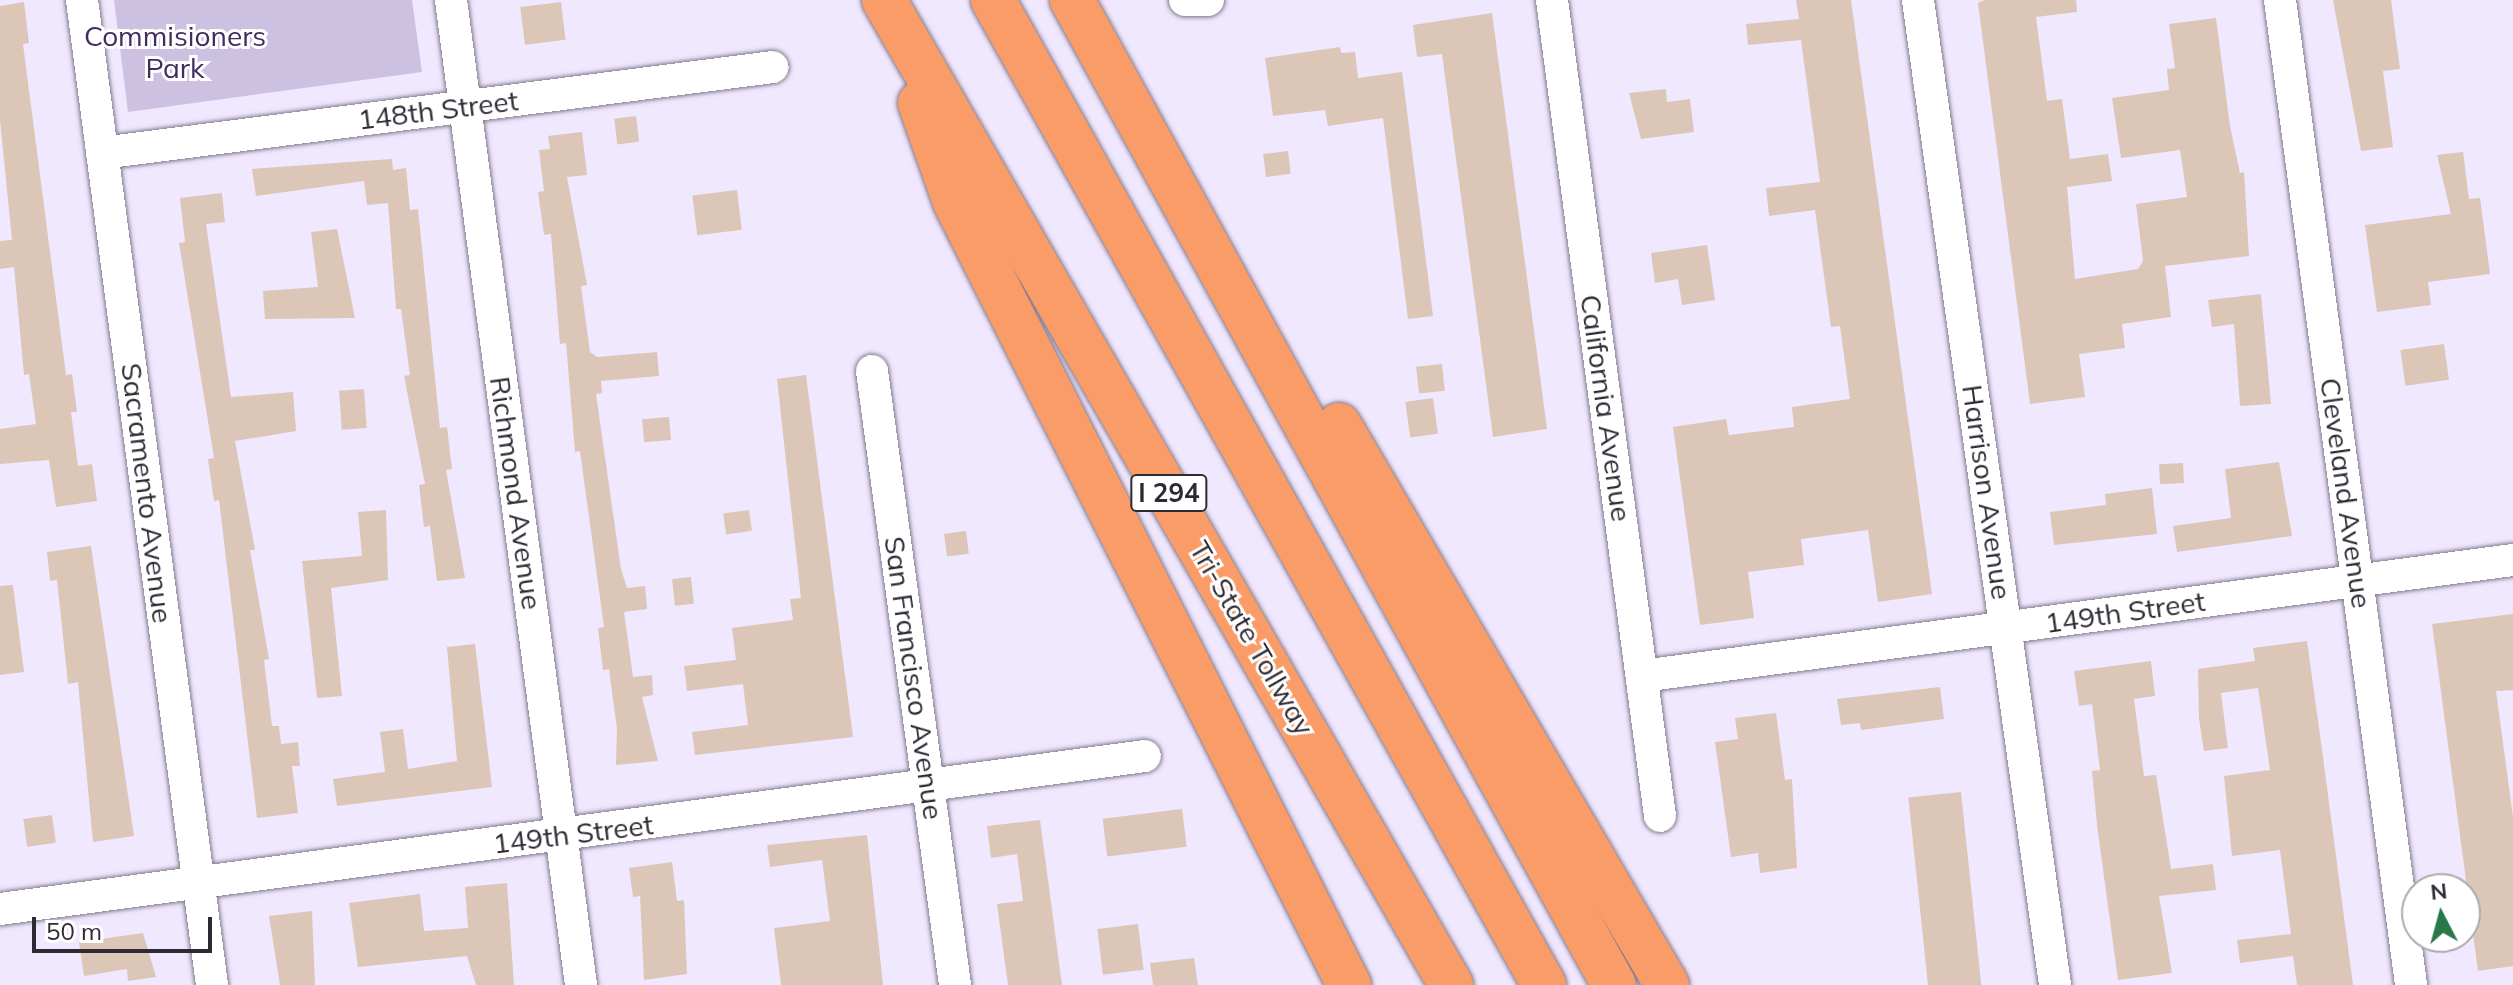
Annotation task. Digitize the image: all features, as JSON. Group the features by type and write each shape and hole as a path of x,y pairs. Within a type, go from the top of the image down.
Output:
{"highway":[{"path":"993,0 1544,985"},
{"path":"1072,0 1614,985"},
{"path":"884,1 955,202 1349,985"},
{"name":"Tri-State Tollway","path":"884,1 1451,985"},
{"path":"1125,95 1196,180 1667,985"},
{"path":"1306,897 1364,985"}],"street":[{"name":"Sacramento Avenue","path":"82,0 212,985"},
{"name":"Richmond Avenue","path":"451,0 581,985"},
{"name":"California Avenue","path":"1552,0 1660,816"},
{"name":"Harrison Avenue","path":"1918,0 2055,985"},
{"name":"Cleveland Avenue","path":"2280,0 2411,985"},
{"name":"148th Street","path":"102,153 773,67"},
{"name":"San Francisco Avenue","path":"872,371 955,985"},
{"name":"149th Street","path":"1642,676 2513,560"},
{"name":"149th Street","path":"0,909 1145,756"}],"green space":[{"name":"Commisioners Park","path":"114,0 412,0 422,72 128,112"}],"building":[{"path":"1796,0 1851,0 1932,594 1878,602 1868,530 1801,539 1804,565 1748,572 1754,618 1700,625 1673,427 1726,419 1729,435 1794,427 1792,407 1850,399 1840,326 1831,327 1815,210 1769,216 1766,188 1820,182 1801,40 1748,45 1746,24 1799,19"},
{"path":"1985,0 2076,0 2077,12 2036,17 2047,101 2062,99 2070,159 2108,154 2112,181 2067,187 2075,279 2138,269 2143,261 2136,204 2187,197 2180,150 2121,158 2112,98 2169,90 2167,69 2175,68 2169,24 2216,18 2230,126 2240,173 2244,172 2249,256 2165,266 2171,317 2122,324 2125,348 2079,354 2085,397 2030,404 1978,3"},
{"path":"2333,0 2391,0 2400,69 2383,71 2393,147 2361,151"},
{"path":"24,2 29,43 23,44 66,375 72,374 77,412 71,412 78,466 92,464 97,501 56,507 49,460 0,464 0,429 36,424 29,374 24,375 14,267 0,269 0,241 12,240 0,120 0,6"},
{"path":"561,2 566,40 525,45 520,7"},
{"path":"1492,13 1547,429 1493,437 1442,54 1417,57 1413,25"},
{"path":"1340,47 1341,53 1355,52 1358,78 1402,72 1433,316 1408,319 1383,118 1328,126 1325,110 1273,116 1265,58"},
{"path":"1666,89 1667,102 1690,99 1694,132 1641,139 1629,93"},
{"path":"636,116 639,142 617,144 614,119"},
{"path":"582,132 587,175 567,177 587,285 581,286 590,352 597,357 657,352 659,376 601,381 602,393 596,394 621,569 627,588 645,586 647,609 624,612 633,677 652,675 653,695 642,697 658,761 616,765 617,729 609,669 603,670 598,628 604,627 580,451 575,452 566,343 560,344 551,234 544,235 538,192 544,191 539,150 550,149 548,136"},
{"path":"1288,151 1291,174 1266,177 1263,154"},
{"path":"2463,152 2469,199 2480,198 2490,274 2428,282 2431,305 2377,312 2365,225 2451,214 2437,155"},
{"path":"392,159 393,170 406,168 410,210 418,209 440,428 447,427 452,469 446,470 465,578 437,581 430,526 424,527 419,485 425,484 404,376 410,375 401,309 396,309 388,203 367,205 364,181 256,196 252,169"},
{"path":"737,190 742,230 697,235 692,195"},
{"path":"222,193 225,222 206,224 231,397 293,392 296,431 235,441 255,550 250,550 269,659 264,660 272,726 279,726 281,744 298,742 300,766 292,766 298,813 257,818 219,500 214,501 208,459 214,458 179,243 185,242 180,198"},
{"path":"337,229 355,318 265,319 263,291 318,287 311,232"},
{"path":"1707,245 1715,300 1682,305 1678,279 1655,283 1651,253"},
{"path":"2261,294 2271,404 2240,406 2234,324 2212,327 2208,300"},
{"path":"2444,344 2449,380 2405,386 2400,350"},
{"path":"1442,364 1445,391 1419,394 1416,367"},
{"path":"806,375 853,737 695,755 692,732 748,725 743,684 687,691 684,666 736,660 732,628 793,620 790,599 801,598 777,379"},
{"path":"364,389 367,428 342,430 339,391"},
{"path":"1433,398 1438,434 1410,438 1405,402"},
{"path":"669,417 671,440 644,442 642,419"},
{"path":"2279,462 2292,536 2177,552 2173,526 2231,518 2225,469"},
{"path":"2183,463 2184,483 2160,484 2159,464"},
{"path":"2152,488 2157,534 2054,545 2050,512 2106,505 2105,494"},
{"path":"386,510 388,580 331,588 342,696 317,698 302,561 362,556 358,512"},
{"path":"749,510 752,531 726,534 723,514"},
{"path":"966,531 969,554 947,557 944,534"},
{"path":"91,546 134,836 93,842 78,682 68,684 57,580 50,581 47,552"},
{"path":"691,577 694,604 675,606 672,579"},
{"path":"13,585 24,672 0,675 0,586"},
{"path":"2513,614 2513,690 2496,691 2513,817 2513,966 2478,971 2476,953 2481,953 2481,873 2465,873 2432,624"},
{"path":"2307,641 2353,985 2297,985 2293,956 2240,963 2237,940 2291,934 2280,850 2232,856 2224,776 2270,770 2258,688 2221,693 2228,748 2204,751 2199,719 2198,669 2255,661 2253,648"},
{"path":"475,644 492,787 337,806 333,779 385,772 380,732 403,729 408,769 457,761 447,647"},
{"path":"2151,661 2155,696 2134,699 2144,776 2156,775 2171,869 2213,864 2216,890 2159,896 2172,973 2118,980 2097,825 2092,771 2100,770 2092,704 2079,706 2074,671"},
{"path":"1940,687 1944,719 1861,730 1860,723 1841,725 1837,699"},
{"path":"1776,713 1785,780 1792,779 1797,868 1760,873 1758,853 1731,857 1715,742 1738,739 1735,718"},
{"path":"1961,792 1981,985 1928,985 1908,798"},
{"path":"1182,809 1187,847 1107,856 1103,819"},
{"path":"52,815 56,843 27,847 23,819"},
{"path":"1040,820 1062,985 1008,985 997,904 1023,901 1017,854 991,858 987,826"},
{"path":"867,835 883,985 781,985 774,928 830,921 822,860 770,867 767,845"},
{"path":"672,862 677,901 684,900 687,974 644,980 640,896 633,897 629,868"},
{"path":"507,883 514,985 476,985 467,956 358,967 349,903 420,894 424,931 468,928 465,887"},
{"path":"312,911 315,985 280,985 269,916"},
{"path":"1138,924 1144,970 1103,975 1097,929"},
{"path":"143,933 156,977 128,981 127,969 84,976 79,942"},
{"path":"1194,958 1198,985 1153,985 1150,963"}]}
